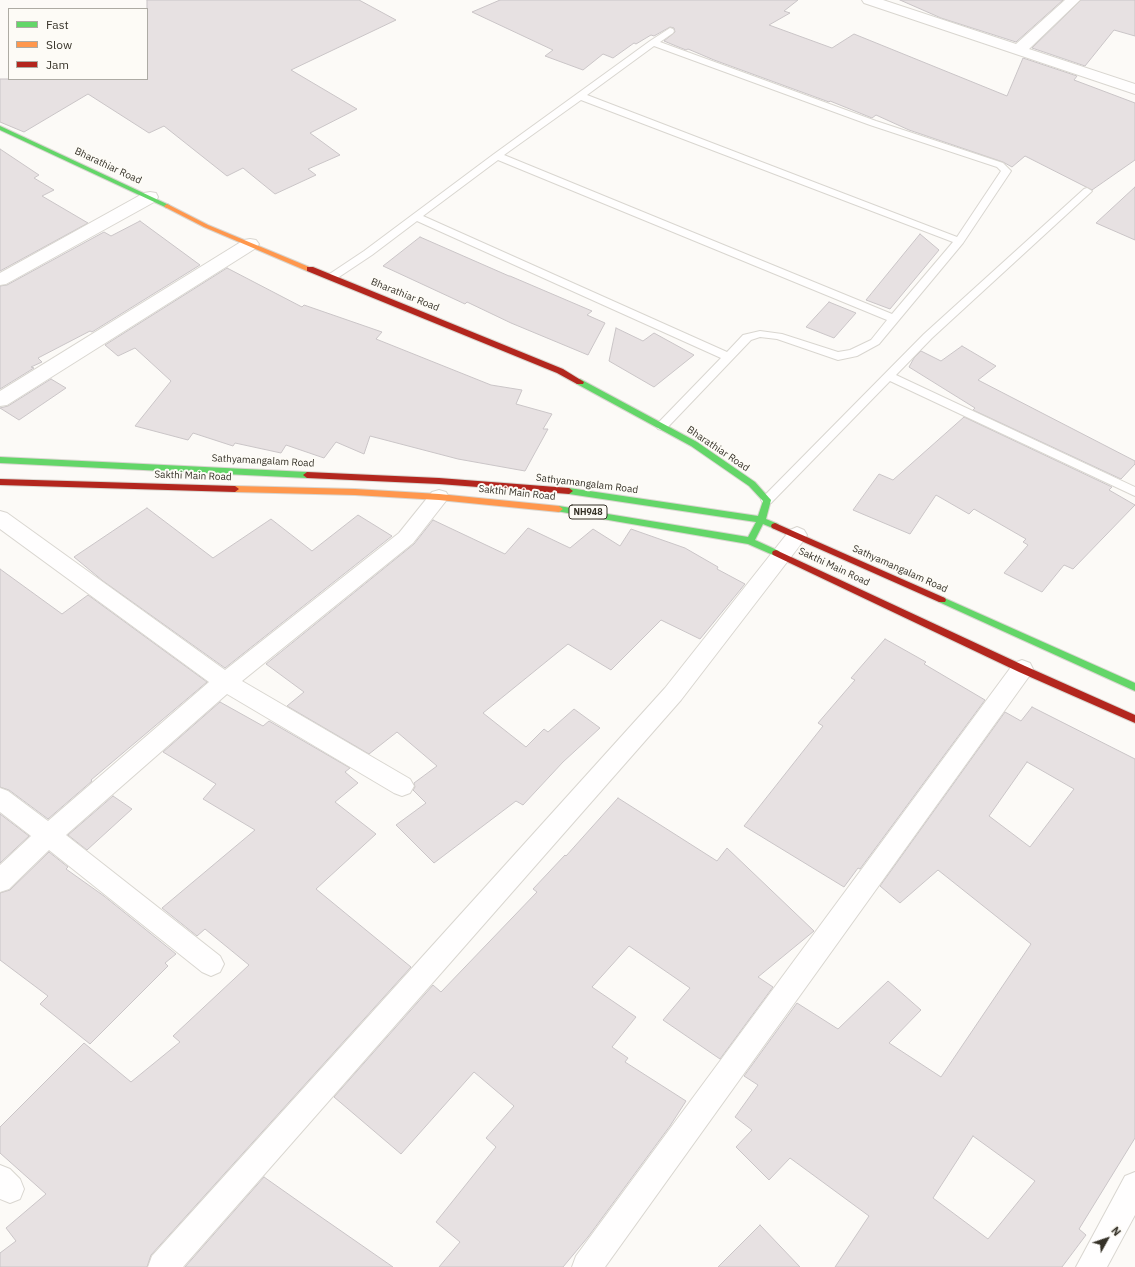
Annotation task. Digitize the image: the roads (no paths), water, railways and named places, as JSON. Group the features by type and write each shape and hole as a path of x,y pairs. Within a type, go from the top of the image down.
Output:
{"main road":[{"name":"Bharathiar Road","path":"0,128 150,198 206,226 560,371 694,444 752,484 767,500"},
{"name":"Sathyamangalam Road","path":"0,460 439,481 578,492 761,520 1135,687"},
{"name":"Sakthi Main Road","path":"0,482 355,492 439,497 573,510 750,541 782,554 1022,669 1135,719"},
{"path":"750,541 761,520 767,500"}],"street":[{"path":"869,0 889,3 1019,50 1135,89"},
{"path":"1019,50 1073,0"},
{"path":"0,280 150,198"},
{"path":"0,400 250,244"},
{"path":"0,880 48,835 226,682 406,538 439,497"},
{"path":"0,518 226,682 402,786"},
{"path":"163,1267 673,694 797,535"},
{"path":"587,1267 1022,669"},
{"path":"0,798 211,964"},
{"path":"1091,1267 1135,1186"}],"lane":[{"path":"332,277 368,253 497,156 670,31"},
{"path":"653,43 866,120 1000,165 1006,171 958,241 875,342 854,353 838,356 778,336 760,334 747,337 662,426"},
{"path":"580,96 958,241"},
{"path":"497,156 894,319"},
{"path":"767,500 928,336 1087,191"},
{"path":"416,217 729,357"},
{"path":"889,376 1135,492"}]}
